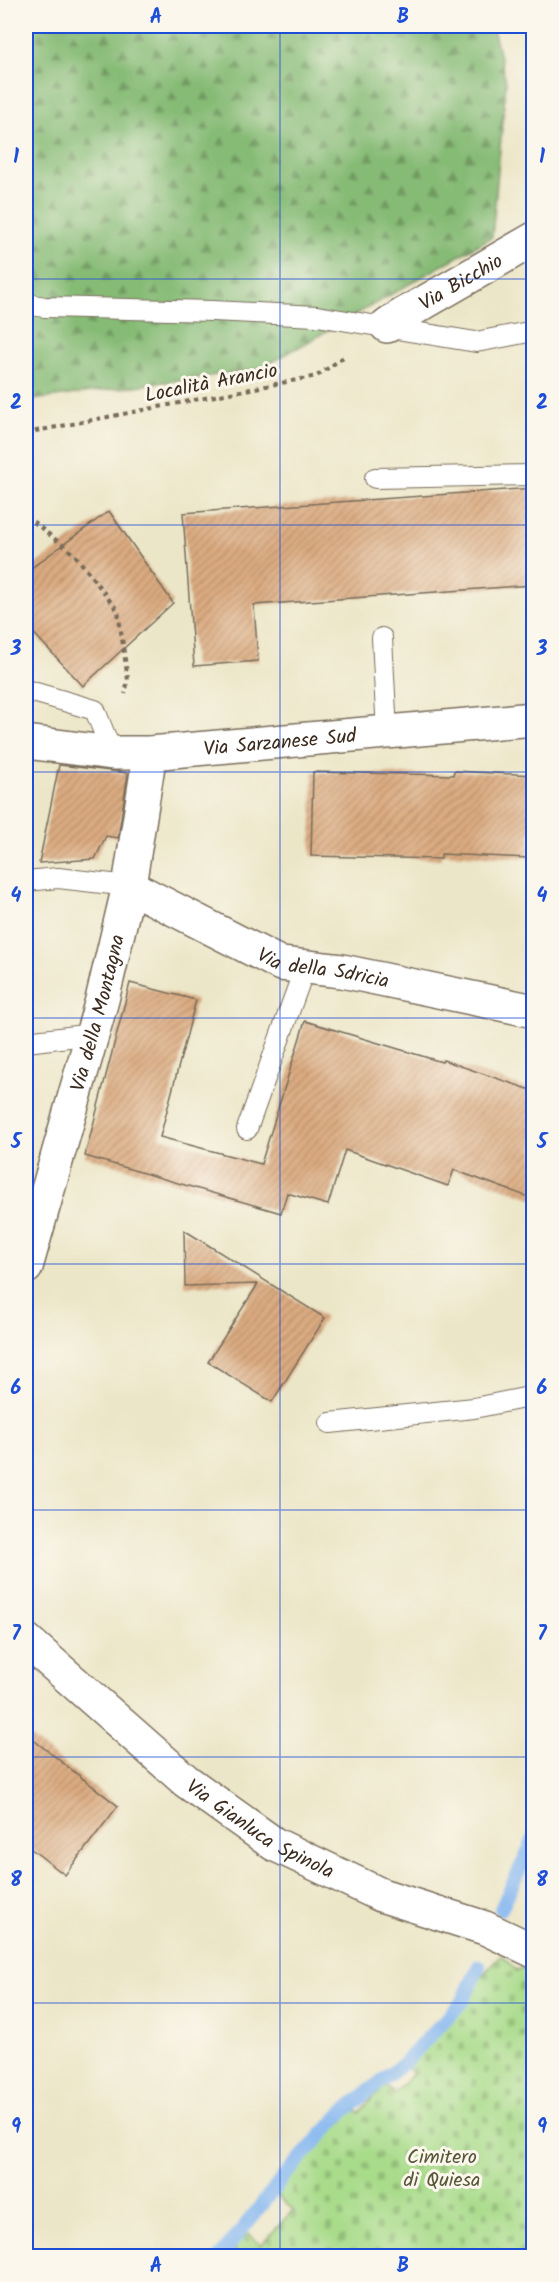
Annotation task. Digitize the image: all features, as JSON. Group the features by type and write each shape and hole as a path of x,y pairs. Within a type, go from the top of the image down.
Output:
{"street":[{"name":"Via Bicchio","path":"387,326 534,239"},
{"name":"Via Sarzanese Sud","path":"26,742 112,753 150,753 534,719"},
{"name":"Via della Montagna","path":"26,1268 93,1034 129,886 150,753"},
{"name":"Via della Sdricia","path":"129,886 280,964 342,971 534,1011"},
{"name":"Via Gianluca Spinola","path":"26,1640 186,1781 274,1844 381,1895 485,1928 534,1951"}],"lane":[{"path":"26,304 45,308 213,311 317,316 476,342 534,331"},
{"path":"375,478 534,475"},
{"path":"382,638 387,733"},
{"path":"26,690 95,710 112,753"},
{"path":"26,880 58,878 129,886"},
{"path":"247,1129 305,967"},
{"path":"26,1042 93,1034"},
{"path":"330,1423 474,1408 534,1396"}],"path":[{"name":"Località Arancio","path":"26,433 317,376 387,326"},
{"path":"26,516 75,555 118,611 128,680 112,753"}],"green space":[{"path":"26,26 483,26 494,33 506,82 492,237 260,369 26,401"},
{"name":"Cimitero di Quiesa","path":"501,1955 517,1971 528,1962 533,1967 533,2256 222,2256 217,2252 241,2227 261,2245 293,2210 270,2189 349,2104 359,2113 385,2085 395,2093 413,2073 402,2063"}],"building":[{"path":"534,488 534,585 254,605 258,661 194,666 183,513"},
{"path":"109,511 173,603 83,686 26,625 26,572"},
{"path":"59,765 128,773 118,838 106,836 95,859 39,863"},
{"path":"454,771 534,775 529,858 441,854 441,859 311,856 313,772 453,775"},
{"path":"130,983 196,1000 160,1137 261,1164 305,1021 442,1062 443,1060 534,1091 534,1199 454,1170 448,1186 345,1150 328,1205 287,1193 281,1213 85,1156"},
{"path":"184,1230 325,1318 272,1402 208,1362 258,1284 185,1286"},
{"path":"26,1734 118,1806 65,1875 26,1845"}],"waterway":[{"path":"501,1909 534,1839"},
{"path":"221,2256 285,2175 342,2113 404,2063 463,2001 479,1966"}]}
